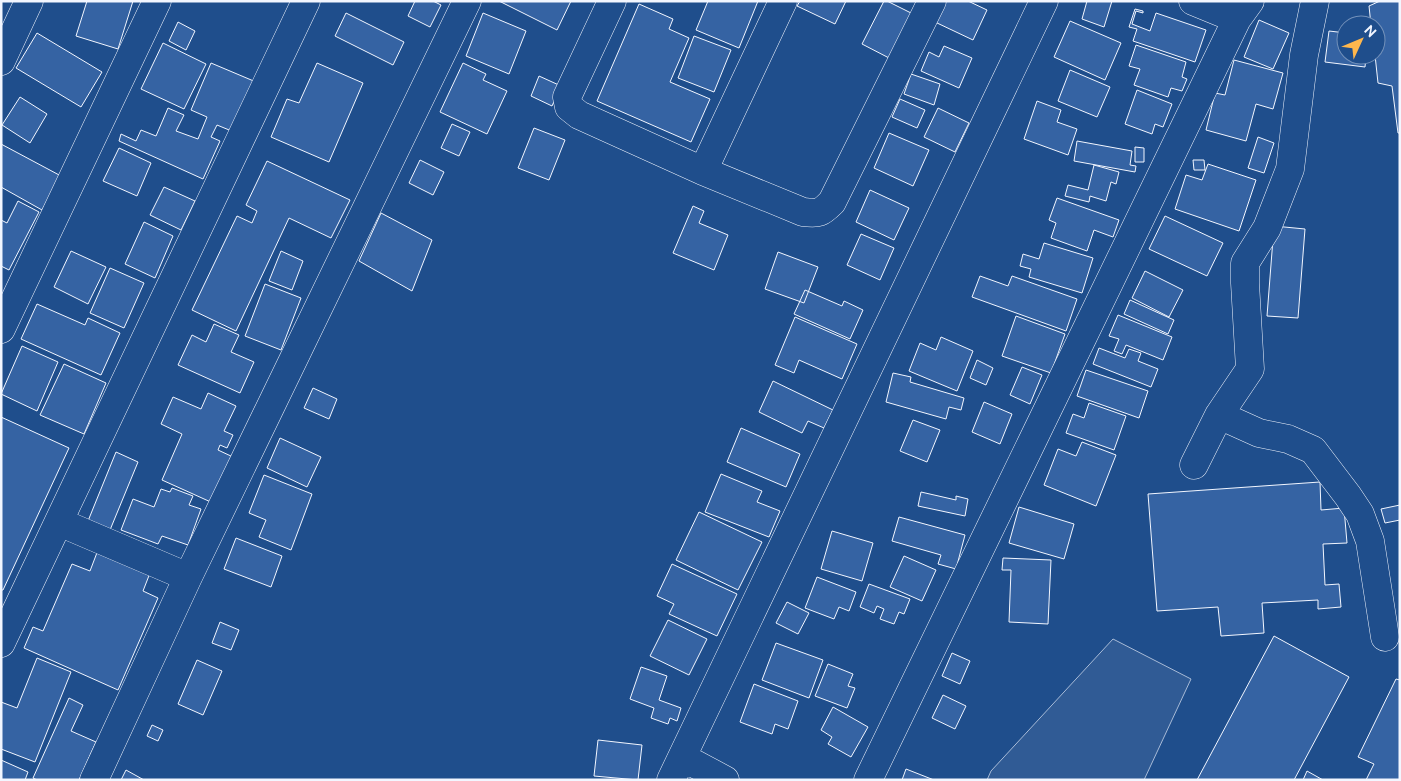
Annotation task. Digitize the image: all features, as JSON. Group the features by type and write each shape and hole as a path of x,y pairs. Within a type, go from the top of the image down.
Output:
{"street":[{"path":"1,61 29,1"},
{"path":"1,329 157,1"},
{"path":"1,643 306,1"},
{"path":"94,780 188,578 467,1"},
{"path":"612,1 567,97 569,107 579,115 703,171 803,212 816,214 823,212 832,202 932,1"},
{"path":"703,171 783,1"},
{"path":"725,780 676,768 1044,1"},
{"path":"868,780 1243,10 1193,1"},
{"path":"1194,464 1219,415 1250,369 1245,263 1267,228 1290,169 1304,55 1315,1"},
{"path":"1219,415 1258,434 1288,440 1312,450 1348,496 1360,514 1370,541 1385,637"},
{"path":"59,522 188,578"}],"shaded area":[{"path":"1113,639 1191,679 1144,780 987,780 991,771"}],"building":[{"path":"87,1 133,1 118,49 76,36"},
{"path":"415,1 433,1 441,5 430,27 408,16"},
{"path":"499,1 571,1 557,30"},
{"path":"708,1 758,1 739,48 696,30"},
{"path":"800,1 846,1 835,24 797,6"},
{"path":"884,1 913,14 891,59 862,44"},
{"path":"945,1 968,1 987,10 973,40 935,22"},
{"path":"1087,1 1112,1 1104,27 1082,19"},
{"path":"1380,1 1400,1 1400,133 1398,133 1392,86 1378,83 1376,65 1386,65 1386,15 1370,15 1369,6"},
{"path":"639,4 673,19 669,29 689,38 670,82 710,99 691,142 597,101"},
{"path":"1135,9 1143,11 1143,13 1136,11 1132,24 1150,31 1156,13 1206,30 1195,62 1133,41 1137,29 1129,27"},
{"path":"346,13 404,42 393,65 335,36"},
{"path":"483,13 526,31 509,74 466,56"},
{"path":"1259,20 1289,33 1273,69 1244,57"},
{"path":"1070,21 1121,43 1105,80 1054,57"},
{"path":"178,22 195,31 186,50 169,41"},
{"path":"1329,31 1336,32 1336,63 1325,62"},
{"path":"37,33 102,72 81,107 16,68"},
{"path":"694,36 731,50 714,92 678,78"},
{"path":"163,43 206,64 184,109 141,89"},
{"path":"1136,45 1186,62 1182,77 1187,79 1182,91 1171,88 1168,97 1134,85 1140,69 1129,66"},
{"path":"944,46 972,58 959,88 921,71 929,52 939,57"},
{"path":"1234,60 1283,73 1273,109 1256,104 1246,141 1206,130 1215,93 1225,95"},
{"path":"211,63 256,82 234,132 217,125 211,137 220,141 203,179 119,141 121,134 136,141 141,130 156,136 168,108 184,115 176,131 198,139 207,117 191,110"},
{"path":"317,63 363,83 329,162 271,137 287,99 299,103"},
{"path":"463,63 486,74 483,80 507,91 487,134 440,112"},
{"path":"1349,65 1365,65 1365,67"},
{"path":"1070,70 1110,87 1097,117 1058,101"},
{"path":"911,74 940,84 934,105 904,94"},
{"path":"539,76 561,86 552,106 531,96"},
{"path":"1137,90 1172,104 1163,127 1155,124 1152,134 1125,124"},
{"path":"20,97 47,114 30,143 2,125"},
{"path":"900,99 925,110 917,128 892,117"},
{"path":"1037,101 1061,110 1057,122 1077,129 1068,155 1024,139"},
{"path":"938,108 969,123 955,152 924,137"},
{"path":"452,124 470,132 459,156 441,148"},
{"path":"534,128 565,140 549,180 518,168"},
{"path":"889,133 929,150 913,186 874,168"},
{"path":"1258,137 1274,143 1264,173 1248,168"},
{"path":"1077,141 1132,151 1130,165 1136,166 1135,172 1074,161"},
{"path":"1,144 61,176 42,210 1,187"},
{"path":"1135,147 1144,148 1144,162 1135,162"},
{"path":"119,148 151,163 137,196 103,181"},
{"path":"420,160 444,172 433,195 409,183"},
{"path":"1193,160 1204,160 1205,170 1194,170"},
{"path":"267,161 350,200 331,238 289,218 236,331 192,310 237,216 252,223 257,211 246,205"},
{"path":"1208,164 1256,180 1239,231 1175,209 1186,175 1202,180"},
{"path":"1094,165 1119,172 1116,184 1111,182 1106,201 1090,196 1089,202 1065,196 1068,185 1088,190"},
{"path":"164,187 195,201 181,230 150,215"},
{"path":"870,190 909,208 894,240 856,222"},
{"path":"1057,198 1119,220 1113,237 1094,230 1087,251 1051,238 1056,223 1049,220"},
{"path":"18,201 39,212 9,270 1,266 1,220 7,223"},
{"path":"693,206 704,211 699,223 728,235 714,270 673,253"},
{"path":"381,213 432,240 412,291 359,261"},
{"path":"1165,216 1223,243 1207,276 1149,249"},
{"path":"144,222 173,236 155,278 125,264"},
{"path":"1274,226 1305,229 1298,318 1267,316"},
{"path":"861,234 894,248 880,280 847,265"},
{"path":"1044,243 1093,258 1082,293 1029,277 1031,269 1020,266 1023,254 1039,259"},
{"path":"71,251 106,267 88,304 54,287"},
{"path":"281,251 303,261 292,290 269,281"},
{"path":"778,252 818,267 804,303 765,289"},
{"path":"110,268 144,283 124,328 90,313"},
{"path":"1145,271 1183,290 1169,317 1132,298"},
{"path":"980,276 1008,286 1012,276 1077,299 1066,331 972,297"},
{"path":"265,284 301,298 281,350 245,336"},
{"path":"805,290 842,306 844,301 863,310 850,339 794,314"},
{"path":"1130,300 1174,320 1168,334 1124,314"},
{"path":"37,304 85,325 88,318 120,333 101,375 21,339"},
{"path":"1118,315 1172,337 1163,360 1126,345 1122,354 1114,351 1119,339 1109,336"},
{"path":"1016,316 1065,334 1051,373 1002,356"},
{"path":"795,317 857,344 842,379 799,360 794,373 775,365"},
{"path":"214,324 239,335 231,352 254,362 240,393 178,365 192,335 206,342"},
{"path":"941,337 973,351 957,391 909,371 920,343 936,350"},
{"path":"22,346 58,362 37,411 1,394"},
{"path":"1099,348 1125,358 1129,349 1141,353 1138,361 1158,369 1151,387 1093,364"},
{"path":"977,360 993,368 986,385 970,378"},
{"path":"64,364 106,383 84,434 40,415"},
{"path":"1022,367 1042,375 1030,404 1010,395"},
{"path":"1086,370 1148,391 1139,418 1077,396"},
{"path":"893,373 911,377 910,382 964,398 961,410 949,407 946,419 886,402"},
{"path":"773,381 833,410 824,428 808,421 802,433 759,412"},
{"path":"313,388 337,399 329,419 304,408"},
{"path":"208,393 236,406 224,431 233,435 227,448 220,445 218,450 233,457 213,503 162,480 182,434 161,424 173,397 201,409"},
{"path":"984,402 1012,414 1000,444 972,432"},
{"path":"1089,403 1126,416 1114,450 1066,433 1073,414 1084,418"},
{"path":"1,417 69,448 3,590 1,590"},
{"path":"913,420 940,430 927,462 900,451"},
{"path":"741,428 800,454 786,487 727,462"},
{"path":"280,438 321,457 307,487 267,468"},
{"path":"1082,442 1116,455 1096,506 1044,485 1058,449 1076,456"},
{"path":"116,452 138,462 110,530 88,521"},
{"path":"721,474 762,491 757,502 780,511 769,537 705,512"},
{"path":"264,475 312,494 291,550 259,537 266,520 249,513"},
{"path":"1320,482 1321,510 1344,508 1347,543 1323,544 1325,585 1339,584 1341,607 1318,609 1318,600 1262,603 1264,633 1221,636 1218,607 1157,611 1148,494"},
{"path":"172,488 193,496 189,505 201,509 188,545 162,536 158,544 121,530 133,499 154,507 161,489 170,492"},
{"path":"921,492 956,500 956,496 968,499 965,516 918,506"},
{"path":"1400,505 1400,520 1385,523 1381,509"},
{"path":"1019,507 1074,524 1064,559 1009,543"},
{"path":"699,512 762,542 738,590 676,560"},
{"path":"899,517 965,535 956,569 938,564 941,555 892,541"},
{"path":"832,531 873,543 862,581 821,569"},
{"path":"236,538 282,556 271,587 224,569"},
{"path":"98,550 150,573 143,591 158,598 118,690 24,648 33,627 43,631 72,564 90,571"},
{"path":"904,556 936,570 922,601 890,587"},
{"path":"1003,558 1051,560 1048,624 1009,622 1011,570 1002,570"},
{"path":"672,564 737,594 717,636 669,614 674,604 657,596"},
{"path":"817,577 856,592 849,611 839,607 834,619 805,608"},
{"path":"869,584 910,599 904,614 899,612 894,624 880,619 884,609 877,606 874,613 860,607"},
{"path":"787,602 809,613 798,634 776,623"},
{"path":"668,620 707,639 689,675 650,656"},
{"path":"220,622 239,630 231,650 212,643"},
{"path":"1274,636 1349,677 1294,780 1197,780"},
{"path":"776,643 823,660 809,698 762,680"},
{"path":"952,653 970,661 960,684 942,676"},
{"path":"37,658 71,672 35,762 1,749 1,702 17,708"},
{"path":"197,660 222,671 203,715 178,704"},
{"path":"828,664 853,674 848,686 855,688 847,708 815,696"},
{"path":"641,667 667,676 659,700 681,708 677,721 670,718 668,724 651,718 654,708 630,699"},
{"path":"1396,679 1400,680 1400,780 1366,780 1374,764 1358,757"},
{"path":"754,684 798,701 788,729 775,724 772,734 740,722"},
{"path":"943,695 966,706 955,729 932,718"},
{"path":"69,698 83,705 71,731 96,742 79,780 37,780 33,778"},
{"path":"833,707 868,727 851,757 828,744 832,737 821,730"},
{"path":"152,725 163,730 158,741 147,736"},
{"path":"598,740 642,745 638,780 594,776"},
{"path":"1,760 28,772 25,780 1,780"},
{"path":"906,769 934,780 902,780"},
{"path":"126,770 144,780 121,780"},
{"path":"1307,771 1323,780 1303,780"}]}
